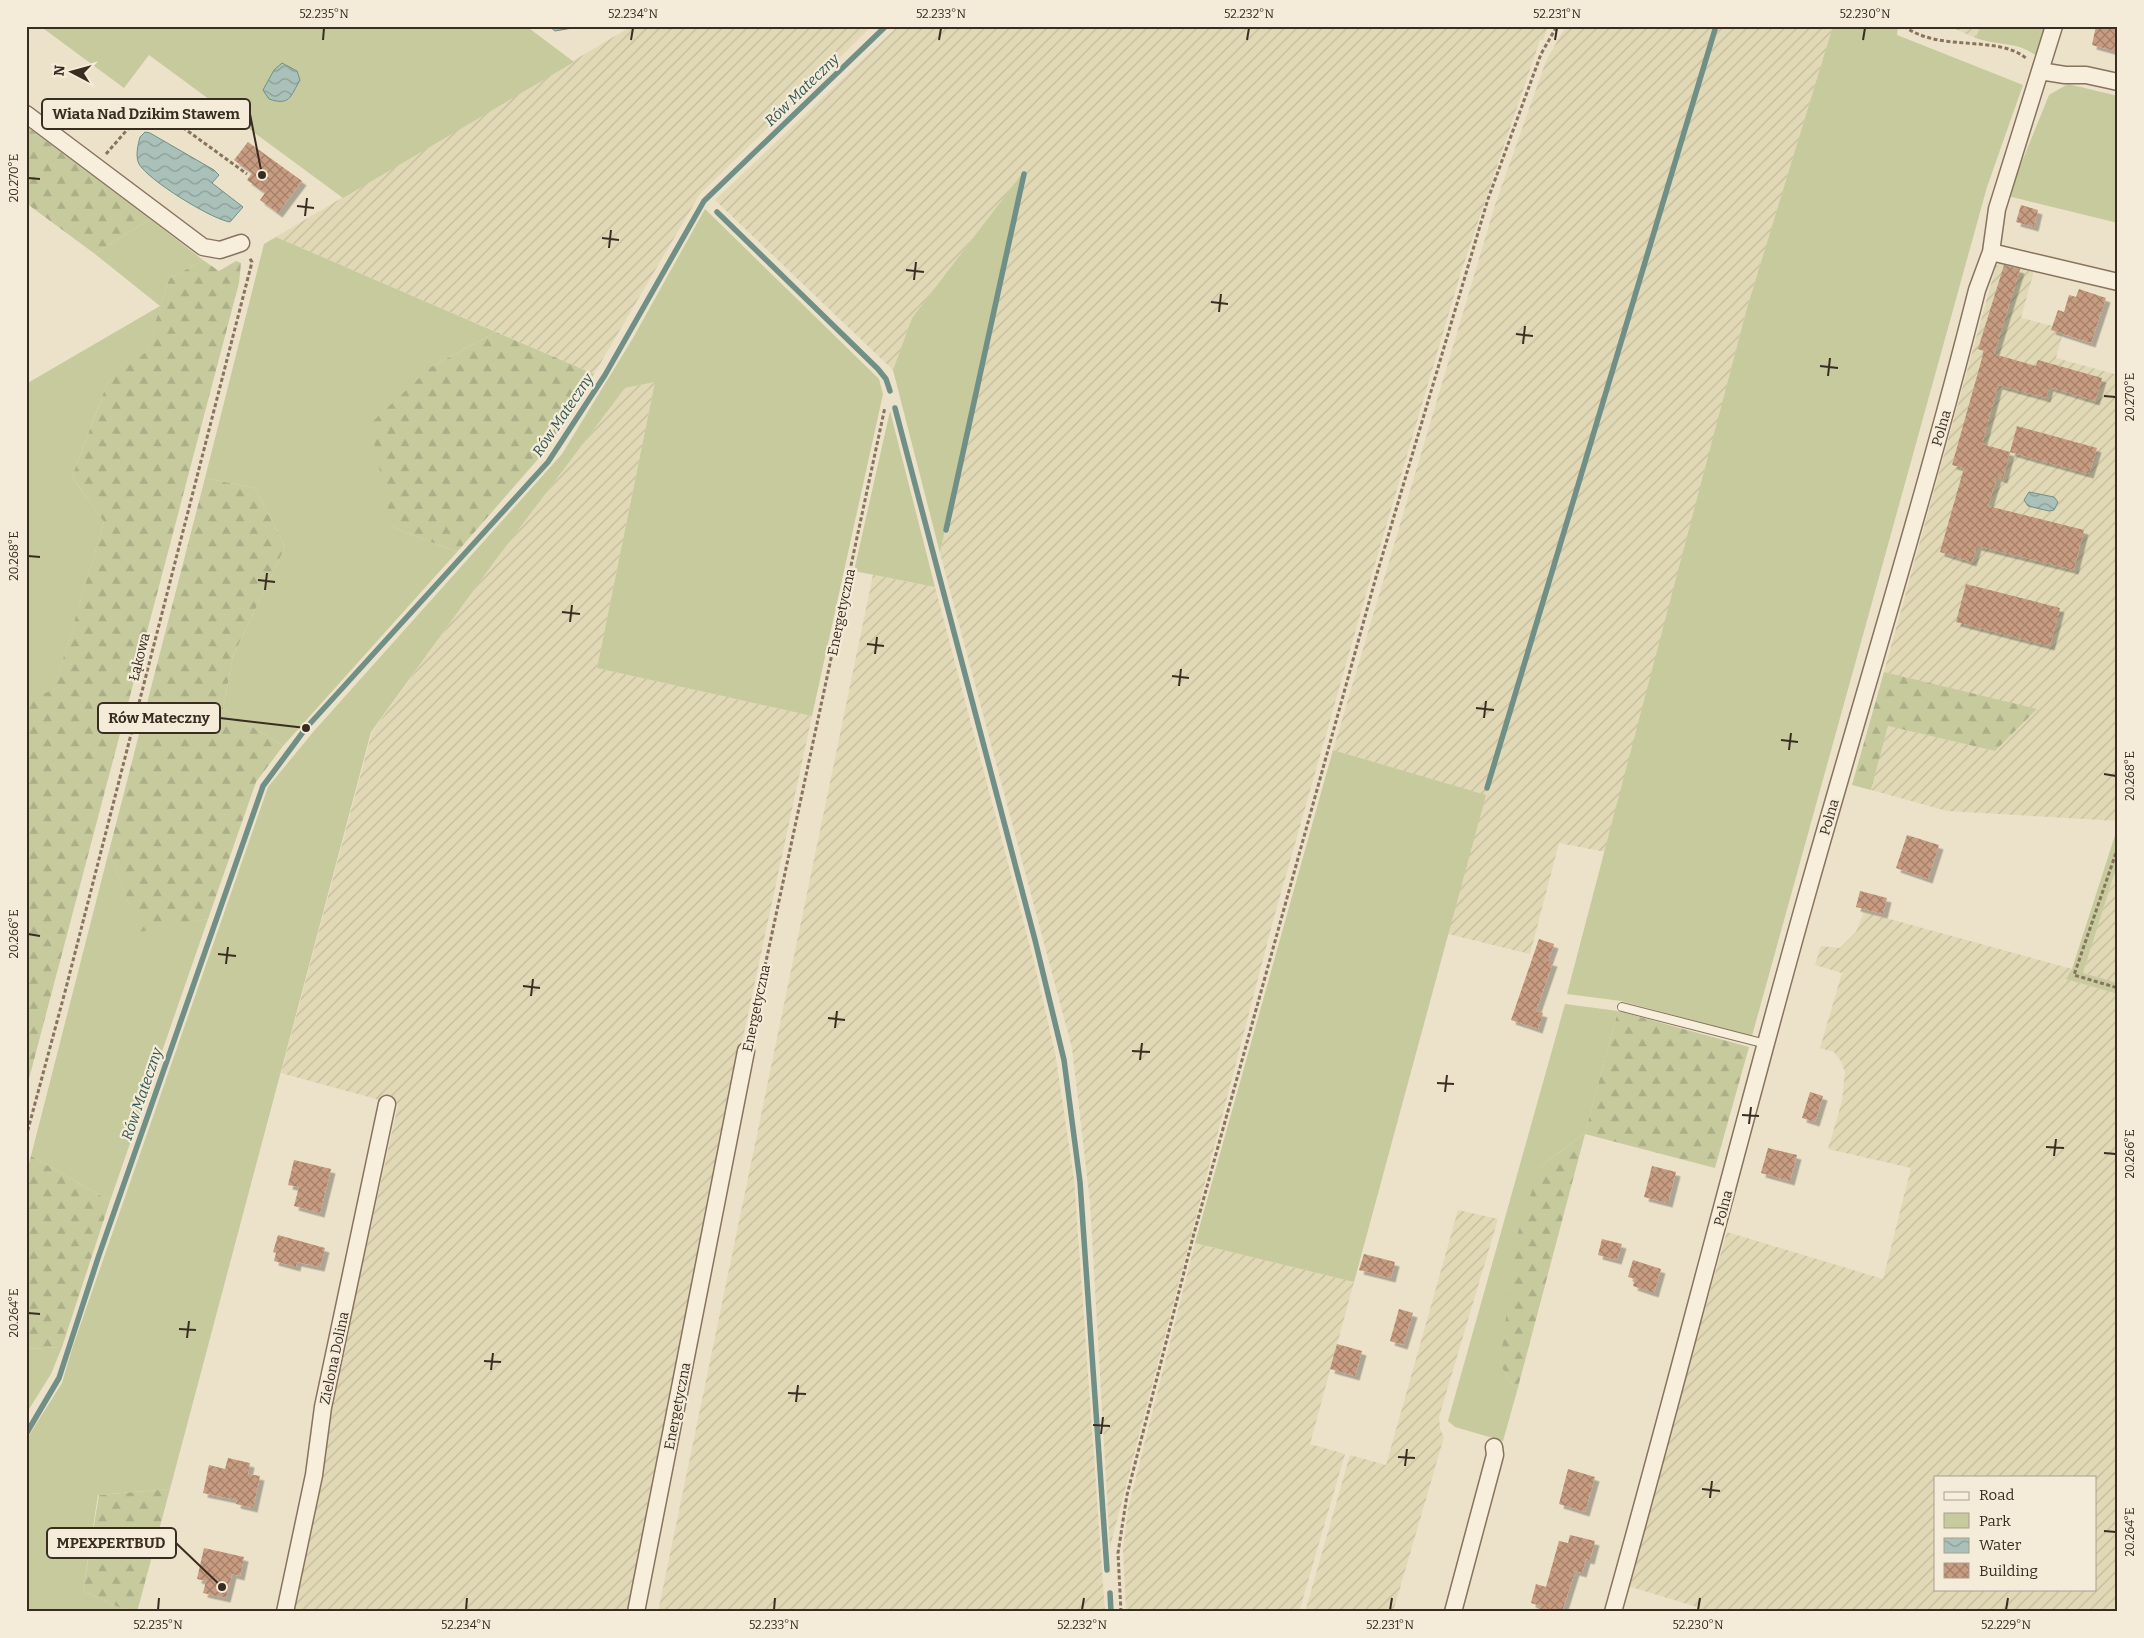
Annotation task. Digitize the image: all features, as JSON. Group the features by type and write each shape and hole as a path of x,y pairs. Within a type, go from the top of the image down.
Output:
{"street":[{"name":"Polna","path":"1613,1612 1807,896 1882,639 1977,290 1990,252 1997,208 2054,26"},
{"path":"2040,70 2065,75 2086,75 2118,82"},
{"path":"26,114 203,246 220,250 241,243"},
{"path":"1990,252 2118,282"},
{"name":"Energetyczna","path":"636,1612 746,1051"},
{"name":"Zielona Dolina","path":"285,1612 314,1475 323,1406 387,1104"},
{"path":"1453,1612 1495,1455 1494,1447"}],"lane":[{"path":"1622,1007 1767,1044"}],"path":[{"path":"1121,1612 1118,1553 1127,1495 1196,1228 1376,577 1486,208 1541,54 1557,26"},
{"path":"1904,26 1926,37 1948,43 2019,52 2040,70"},
{"path":"96,166 146,108 150,107 156,108 247,174"},
{"name":"Łąkowa","path":"26,1137 252,262 241,243"},
{"name":"Energetyczna","path":"746,1051 885,407"},
{"path":"2118,848 2074,976 2118,988"}],"shaded area":[{"path":"632,26 872,26 700,194 594,374 276,237"},
{"path":"898,26 1548,26 1543,40 1540,40 1461,272 1364,601 1273,921 1110,1547 1090,1202 1072,1048 940,553 1020,177 912,318 893,370 715,200"},
{"path":"1566,26 1833,26 1747,308 1606,852 1559,843 1530,954 1448,934 1485,795 1333,750 1495,205 1546,61"},
{"path":"1948,26 1980,26 1976,38"},
{"path":"2008,260 2035,267 2021,318 2064,329 2056,358 2118,375 2118,821 1947,811 1871,790 1888,726 1995,751 2036,710 1884,672 1996,266"},
{"path":"655,382 597,668 812,716 741,1047 627,1612 294,1612 326,1456 327,1424 398,1105 281,1073 372,732 494,561 625,388"},
{"path":"873,575 935,587 1032,954 1055,1052 1074,1179 1105,1612 658,1612"},
{"path":"2118,862 2118,983 2083,973"},
{"path":"1864,912 2072,969 2067,979 2118,994 2118,1612 1700,1612 1700,1608 1628,1586 1640,1534 1727,1232 1883,1279 1911,1168 1828,1149 1842,1101 1845,1072 1841,1061 1834,1052 1820,1048 1842,973 1815,965 1821,946 1840,948 1856,932"},
{"path":"1458,1210 1498,1219 1439,1417 1440,1429 1444,1437 1393,1612 1305,1612 1350,1455 1386,1465"},
{"path":"1195,1243 1354,1282 1310,1444 1345,1454 1299,1612 1126,1612 1123,1549 1128,1509"}],"green space":[{"path":"40,26 526,26 574,62 343,198 149,55 124,88"},
{"path":"1833,26 1898,26 1897,35 2023,85 1987,187 1752,1036 1621,1001 1567,994 1747,308"},
{"path":"1980,26 2047,26 2037,56 2021,48 1976,38"},
{"path":"2068,84 2118,96 2118,223 2008,196 2049,95"},
{"path":"26,126 150,219 95,254 26,203"},
{"path":"1021,175 940,553 893,370 912,318"},
{"path":"705,209 879,379 883,394 812,716 597,668 655,382 625,388 494,562 371,732 170,1489 98,1495 83,1591 129,1612 26,1612 26,1440 62,1383 72,1349 268,787 314,731 562,454 633,338"},
{"path":"150,219 203,260 169,279 146,353 108,381 72,477 104,522 54,690 26,702 26,384 160,306 95,254"},
{"path":"276,237 496,332 431,367 392,527 457,552 283,746 223,709 233,656 285,547 255,488 205,478 264,244"},
{"path":"203,260 219,271 236,261 241,263 239,283 26,1090 26,702 54,689 104,522 72,477 108,381 146,352 169,279"},
{"path":"496,332 594,374 546,450 457,552 392,527 370,424 431,367"},
{"path":"890,411 935,587 854,571"},
{"path":"205,478 255,488 285,547 233,656 223,709 283,746 256,782 208,919 139,932 109,851"},
{"path":"1884,672 2037,709 1995,751 1888,726 1871,790 1852,785"},
{"path":"1333,750 1486,795 1354,1282 1195,1243"},
{"path":"2118,826 2118,862 2083,973 2118,983 2118,994 2066,979 2072,969"},
{"path":"109,851 139,931 208,919 110,1201 31,1156"},
{"path":"1565,1004 1618,1011 1585,1133 1540,1167 1500,1365 1517,1391 1503,1441 1455,1427 1448,1421"},
{"path":"1618,1011 1749,1047 1715,1168 1585,1134 1517,1391 1500,1365 1516,1238 1540,1167 1585,1133"},
{"path":"31,1156 110,1201 62,1347 26,1349 26,1174"},
{"path":"62,1347 51,1374 26,1414 26,1349"},
{"path":"170,1489 137,1612 129,1612 83,1591 99,1495"}],"water":[{"path":"549,26 584,26 555,31"},
{"path":"282,63 297,71 300,80 289,98 285,101 276,101 269,99 263,90 274,70"},
{"path":"145,132 150,133 214,170 219,175 212,183 243,207 230,222 195,207 167,189 145,171 139,164 137,154 140,137"},
{"path":"2029,492 2054,497 2058,502 2054,510 2049,511 2028,506 2024,500"}],"building":[{"path":"2096,26 2118,26 2118,52 2092,45"},
{"path":"248,142 302,181 278,213 260,200 265,193 247,180 252,173 234,160"},
{"path":"2021,205 2038,210 2034,227 2016,222"},
{"path":"2004,265 2020,269 1994,354 2036,366 2038,360 2102,378 2095,401 2049,387 2046,398 1998,385 1982,444 2010,452 2003,479 1997,477 1988,506 2084,530 2074,570 1977,546 1972,562 1940,552 1964,468 1952,465 1984,351 1978,349"},
{"path":"2079,289 2106,298 2091,343 2051,330 2058,310 2064,312 2069,295 2076,297"},
{"path":"2017,426 2097,448 2089,474 2010,452"},
{"path":"1966,584 2060,608 2050,646 1956,622"},
{"path":"1907,835 1939,845 1928,879 1896,868"},
{"path":"1860,891 1887,898 1883,914 1856,907"},
{"path":"1539,939 1554,944 1548,961 1553,962 1536,1011 1543,1013 1538,1029 1511,1020"},
{"path":"1810,1092 1823,1096 1815,1122 1802,1118"},
{"path":"1768,1148 1797,1155 1790,1181 1761,1173"},
{"path":"294,1160 331,1169 320,1213 294,1206 299,1187 288,1185"},
{"path":"1652,1166 1676,1172 1668,1203 1644,1197"},
{"path":"278,1235 325,1248 320,1267 297,1262 296,1267 274,1261 276,1253 273,1252"},
{"path":"1602,1239 1622,1244 1617,1260 1598,1255"},
{"path":"1364,1254 1395,1262 1391,1278 1359,1270"},
{"path":"1633,1260 1661,1269 1654,1293 1633,1286 1635,1279 1628,1277"},
{"path":"1399,1309 1413,1313 1403,1345 1390,1341"},
{"path":"1337,1344 1362,1351 1355,1376 1330,1369"},
{"path":"228,1458 250,1463 248,1474 260,1476 253,1508 236,1504 237,1500 203,1493 209,1465 225,1469"},
{"path":"1568,1469 1595,1477 1585,1512 1559,1504"},
{"path":"1570,1535 1595,1541 1590,1560 1586,1559 1582,1573 1575,1571 1562,1612 1538,1612 1540,1606 1531,1603 1536,1584 1546,1587 1559,1541 1568,1543"},
{"path":"204,1548 244,1557 240,1576 232,1574 226,1598 203,1593 206,1581 197,1579"}],"waterway":[{"name":"Rów Mateczny","path":"26,1434 59,1378 98,1258 263,786 306,728 548,462 605,375 704,201 886,26"},
{"path":"1487,788 1716,26"},
{"path":"946,530 1024,174"},
{"path":"717,212 878,369 886,379 890,391"},
{"path":"895,408 1035,940 1064,1060 1080,1182 1107,1570"},
{"path":"1110,1593 1111,1612"}],"place":[{"name":"Wiata Nad Dzikim Stawem","path":"262,175"},
{"name":"Rów Mateczny","path":"306,728"},
{"name":"MPEXPERTBUD","path":"222,1587"}]}
